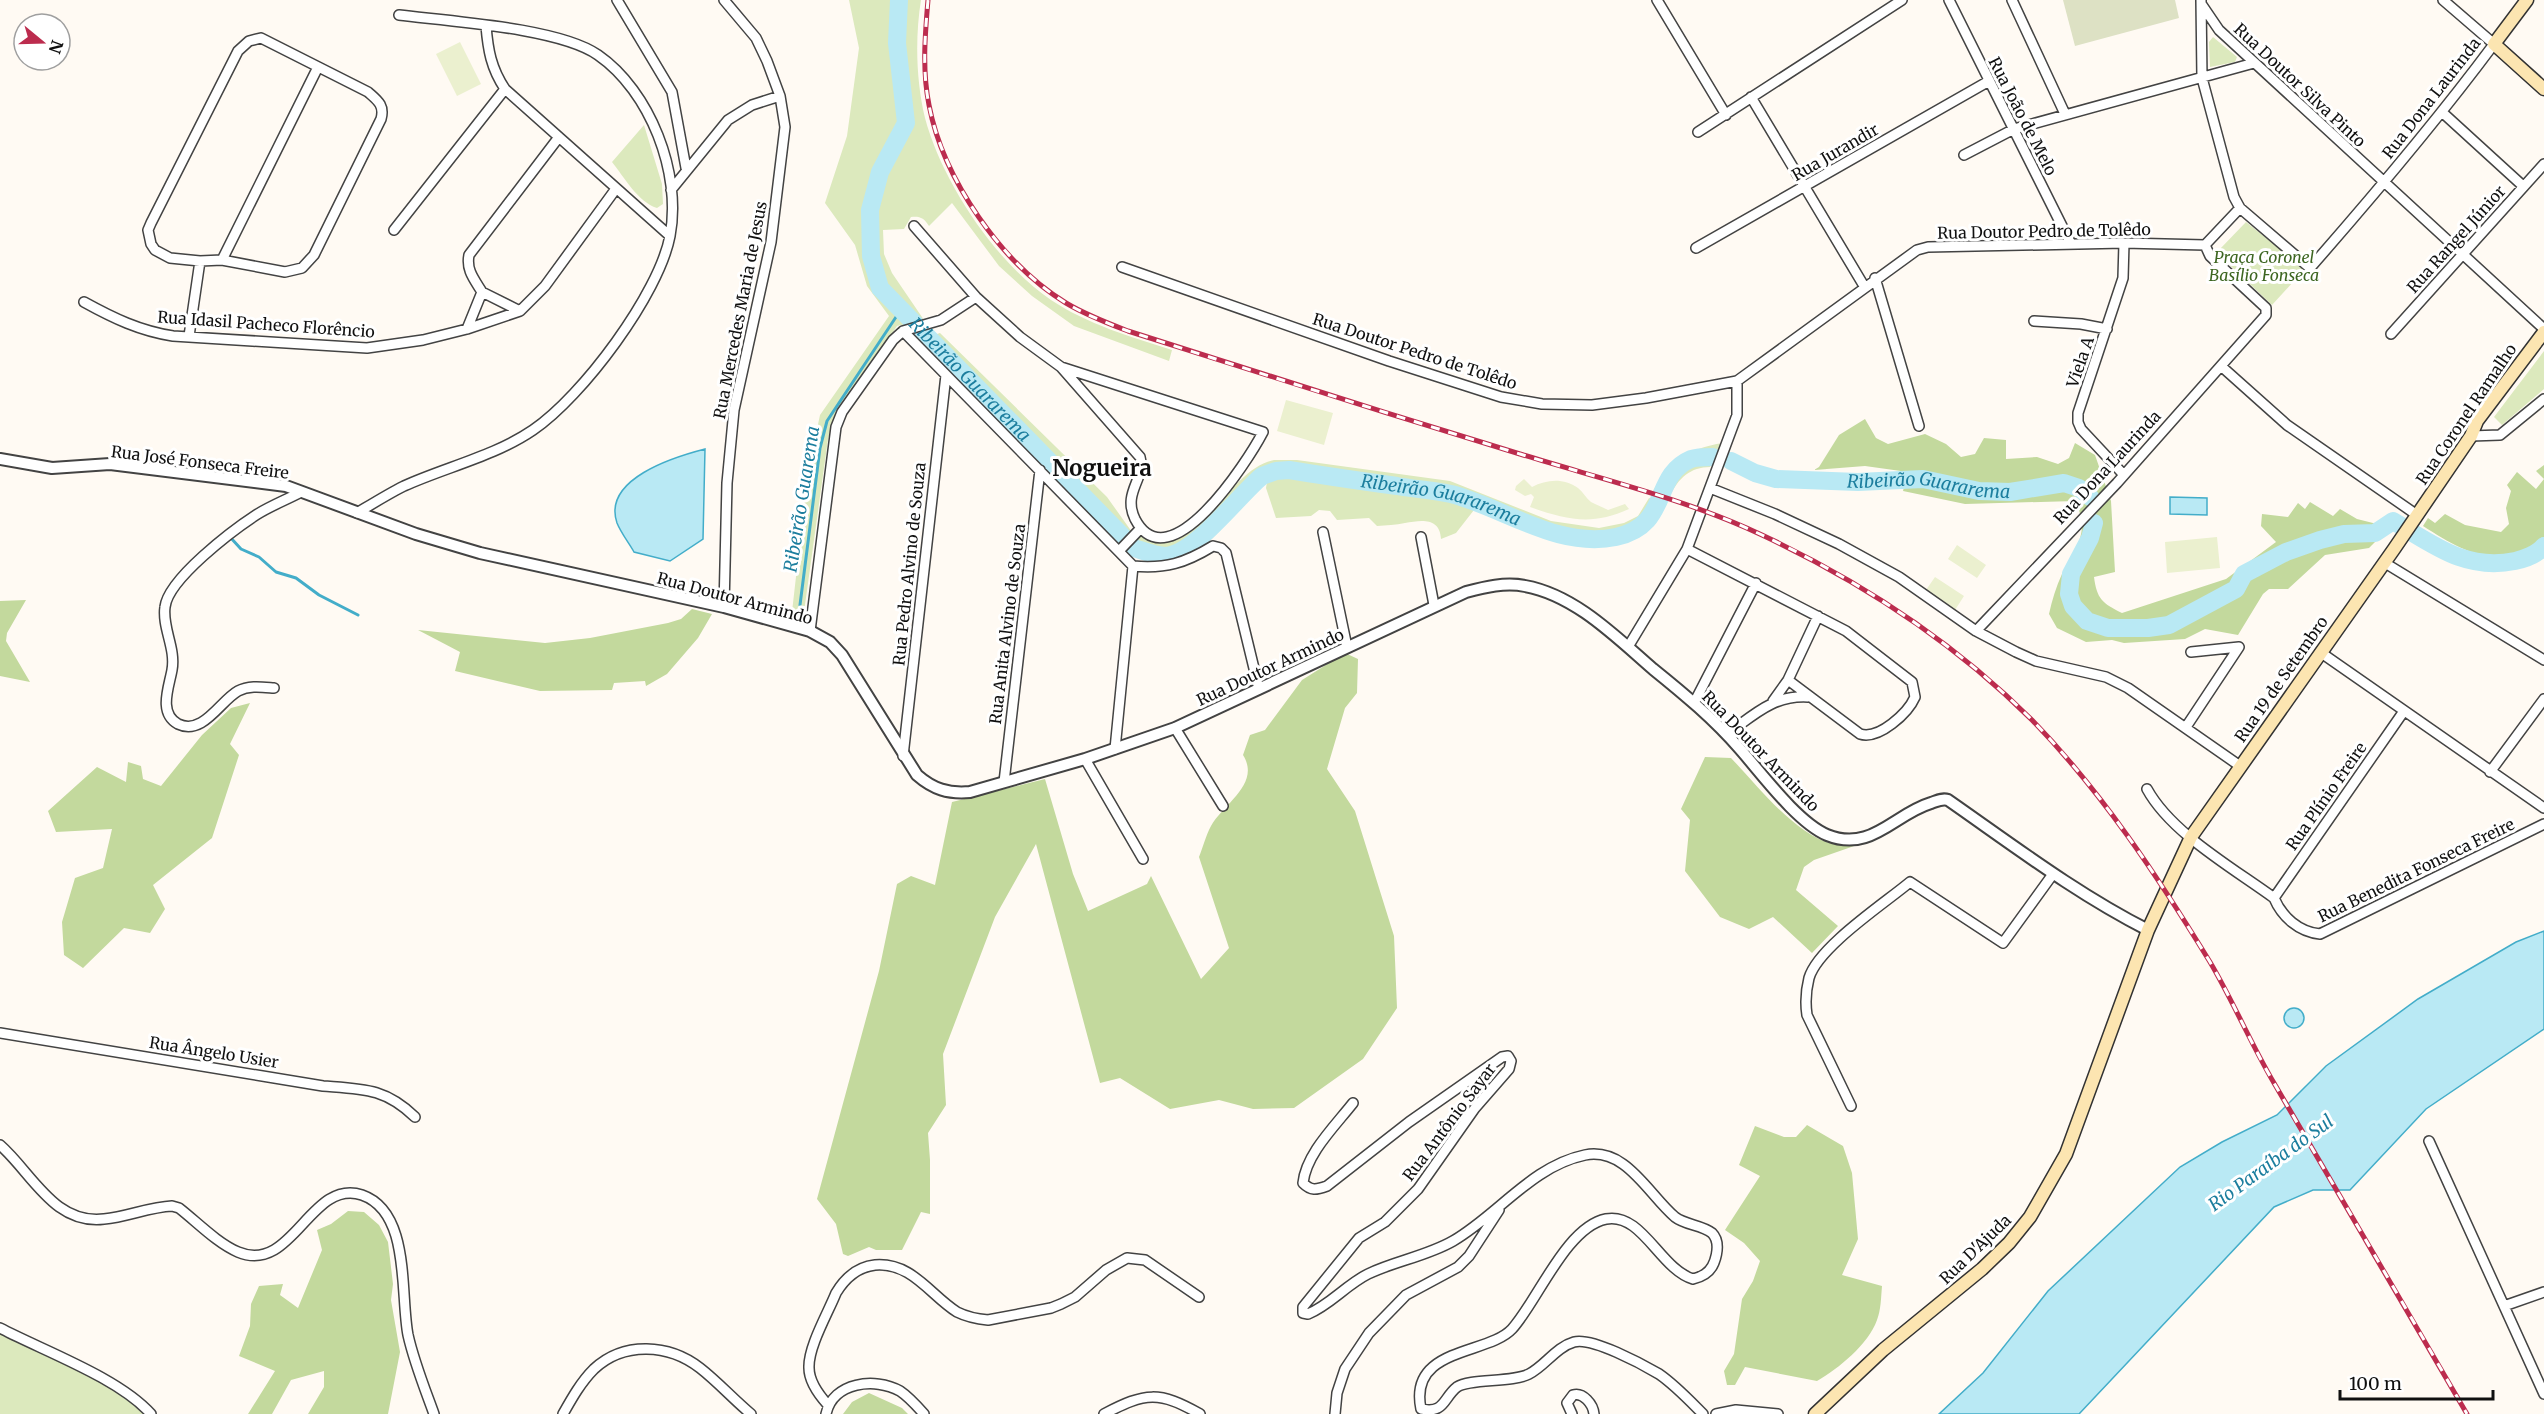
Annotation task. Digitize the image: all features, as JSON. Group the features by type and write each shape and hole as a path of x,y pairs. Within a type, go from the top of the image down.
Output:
{"main road":[{"name":"Rua Dona Laurinda","path":"2493,44 2527,0"},
{"path":"2493,44 2544,89"},
{"name":"Rua Coronel Ramalho","path":"2401,540 2470,436 2477,421 2544,331"},
{"name":"Rua 19 de Setembro","path":"2148,930 2191,837 2401,540"},
{"name":"Rua D'Ajuda","path":"1815,1414 1883,1350 1982,1269 2009,1243 2031,1217 2066,1154 2148,930"}],"street":[{"path":"617,0 672,92 687,168"},
{"name":"Rua Mercedes Maria de Jesus","path":"724,0 756,38 767,61 780,96 785,128 771,242 734,410 727,483 724,607"},
{"path":"1657,0 1726,115"},
{"path":"1698,132 1902,0"},
{"name":"Rua João de Melo","path":"1949,0 2071,244"},
{"path":"2012,0 2065,114"},
{"path":"2443,0 2493,44"},
{"path":"2201,2 2202,78 2234,197 2240,208 2205,245"},
{"name":"Rua Doutor Silva Pinto","path":"2201,2 2219,30 2544,331"},
{"path":"357,513 404,486 495,450 533,430 558,410 630,323 653,281 670,236 671,189 654,123 638,95 621,74 597,54 569,41 486,26 399,15"},
{"path":"486,26 489,57 494,73 505,89 560,137 615,190 670,236"},
{"path":"2202,36 2210,30 2219,30"},
{"path":"261,38 368,92 380,103 384,111 314,255 302,268 285,272 222,260 200,261 170,258 154,249 148,230 238,51 249,41 261,38"},
{"name":"Rua Dona Laurinda","path":"2240,208 2310,268 2385,184 2443,113 2493,44"},
{"path":"1964,155 2014,129 2254,63"},
{"path":"222,260 318,67"},
{"name":"Rua Jurandir","path":"1696,248 1989,81"},
{"path":"394,230 505,89"},
{"path":"671,189 728,120 752,105 780,96"},
{"path":"1751,97 1864,286"},
{"path":"2443,113 2523,186"},
{"path":"560,137 469,255 467,264 470,273 482,292 520,311 545,286 615,190"},
{"name":"Rua Rangel Júnior","path":"2391,334 2544,164"},
{"path":"914,226 976,297 1020,337 1061,367 1140,457 1142,466 1131,493 1130,504 1140,529 1160,538 1181,533 1197,520 1247,461 1263,432 1061,367"},
{"name":"Rua Doutor Pedro de Tolêdo","path":"1122,267 1299,330 1501,397 1542,404 1592,405 1646,398 1737,381 1875,278 1917,250 1928,247 2124,243 2205,245"},
{"name":"Viela A","path":"2124,243 2123,278 2108,329 2078,413 2081,429 2124,475"},
{"name":"Rua Dona Laurinda","path":"1976,631 2124,475 2266,315 2266,308 2210,256 2205,245"},
{"path":"189,336 200,261"},
{"path":"1875,278 1919,426"},
{"path":"467,329 482,292"},
{"path":"810,632 836,427 843,412 893,340 907,330 941,320 976,297"},
{"name":"Rua Idasil Pacheco Florêncio","path":"84,302 124,324 155,334 367,348 423,340 467,329 520,311"},
{"path":"2034,321 2081,324 2108,329"},
{"path":"907,330 946,375 1120,549 1133,566 1115,749"},
{"path":"2221,366 2287,425 2415,518"},
{"name":"Rua Pedro Alvino de Souza","path":"903,756 946,375"},
{"path":"1628,647 1687,549 1737,415 1737,381"},
{"path":"2470,436 2500,435 2544,399"},
{"name":"Rua José Fonseca Freire","path":"0,459 52,468 110,464 286,486 357,513"},
{"name":"Rua Anita Alvino de Souza","path":"1004,782 1040,470"},
{"path":"1710,488 1775,514 1839,544 1899,577 1976,631 2036,661 2106,677 2136,693 2186,726 2240,766"},
{"path":"274,688 258,686 240,690 222,702 208,719 194,726 179,725 170,717 166,707 173,653 164,609 167,597 174,585 220,541 257,514 301,492"},
{"name":"Rua Doutor Armindo","path":"357,513 480,553 724,607 810,632 830,642 842,655 903,756 917,775 928,784 954,793 970,792 1085,759 1175,728 1434,605 1466,592 1487,587 1507,584 1524,586 1545,591 1570,603 1628,647 1694,703 1726,734 1787,802 1826,834 1849,841 1864,838 1921,806 1943,799 2109,910 2148,930"},
{"path":"1120,549 1140,529"},
{"path":"1323,532 1347,647"},
{"path":"1421,537 1434,605"},
{"path":"1133,566 1167,567 1197,556 1213,546 1221,548 1226,553 1259,689"},
{"path":"1687,549 1756,583 1864,643 1912,682 1915,697 1906,711 1879,732 1866,736 1808,697 1788,680"},
{"path":"2385,563 2544,660"},
{"path":"1694,703 1756,583"},
{"path":"1726,734 1773,701 1788,680 1818,616"},
{"path":"2186,726 2239,647 2191,652"},
{"path":"2320,652 2544,808"},
{"path":"1773,701 1797,696 1808,697"},
{"path":"2490,772 2544,699"},
{"name":"Rua Plínio Freire","path":"2274,898 2404,711"},
{"path":"1175,728 1223,806"},
{"path":"1085,759 1143,860"},
{"name":"Rua Benedita Fonseca Freire","path":"2146,789 2157,807 2191,837 2274,898 2278,907 2293,923 2302,930 2320,934 2544,824"},
{"path":"1851,1106 1807,1015 1805,1001 1809,976 1831,946 1910,882 2003,943 2053,874"},
{"name":"Rua Ângelo Usier","path":"0,1034 324,1086 372,1091 389,1096 415,1117"},
{"name":"Rua Antônio Sayar","path":"1353,1103 1319,1146 1304,1172 1303,1184 1309,1189 1316,1190 1326,1185 1409,1122 1502,1057 1508,1056 1511,1061 1509,1069 1475,1108 1418,1189 1385,1222 1359,1238 1302,1307 1303,1313 1308,1314 1318,1310 1349,1285 1369,1274 1452,1242 1503,1203"},
{"path":"2429,1141 2544,1394"},
{"path":"0,1145 53,1203 69,1214 91,1219 104,1219 172,1206 237,1251 247,1254 257,1255 278,1248 331,1198 351,1193 375,1202 395,1228 409,1338 434,1414"},
{"path":"1335,1414 1336,1393 1345,1369 1369,1333 1406,1295 1458,1267 1469,1256 1503,1203 1550,1170 1569,1160 1599,1154 1615,1159 1628,1168 1676,1218 1711,1233 1716,1240 1715,1263 1706,1274 1693,1279 1674,1270 1633,1225 1618,1219 1606,1219 1586,1229 1548,1274 1511,1330 1497,1339 1457,1352 1438,1363 1421,1388 1419,1400 1421,1408 1427,1413 1436,1413 1443,1409 1449,1395 1459,1386 1529,1374 1576,1341 1595,1343 1658,1373 1703,1414"},
{"path":"924,1414 901,1392 879,1384 855,1385 829,1405 818,1393 811,1378 809,1360 836,1293 850,1275 865,1267 883,1264 907,1272 956,1311 988,1320 1051,1308 1075,1297 1106,1270 1127,1258 1145,1260 1199,1297"},
{"path":"2504,1306 2544,1292"},
{"path":"0,1328 111,1383 130,1395 151,1414"},
{"path":"563,1414 596,1367 611,1357 639,1348 669,1352 685,1358 700,1368 746,1412"},
{"path":"1572,1414 1567,1403 1569,1398 1578,1394 1583,1396 1594,1414"},
{"path":"1104,1414 1132,1400 1156,1396 1172,1400 1200,1414"},
{"path":"1716,1414 1736,1410 1778,1414"}],"green space":[{"path":"849,0 921,0 917,44 918,74 925,118 933,143 958,194 991,243 1011,265 1030,284 1065,309 1110,329 1172,350 1169,361 1074,326 1032,296 999,266 952,203 929,226 922,218 911,217 904,229 883,230 884,254 892,273 924,320 897,326 833,420 828,439 804,612 792,612 808,471 820,415 889,316 867,286 855,245 825,203 847,136 859,48"},
{"path":"2063,0 2175,0 2179,18 2075,46"},
{"path":"2213,37 2237,57 2235,62 2210,67 2209,42"},
{"path":"460,42 481,84 457,96 436,54"},
{"path":"644,125 662,184 663,204 657,208 638,195 612,162"},
{"name":"Praça Coronel Basílio Fonseca","path":"2246,222 2305,269 2272,305 2218,254 2219,250"},
{"path":"940,333 1107,497 1132,532 1121,544 919,340"},
{"path":"2544,351 2544,389 2502,425 2494,417"},
{"path":"1286,400 1333,413 1324,445 1277,431"},
{"path":"1865,419 1876,438 1888,444 1925,434 1946,444 1961,457 1975,454 1984,438 2006,440 2006,459 2037,457 2058,464 2069,458 2075,443 2095,455 2111,501 2115,572 2094,577 2095,584 2102,600 2122,613 2226,579 2276,542 2261,526 2262,514 2288,517 2298,503 2305,509 2310,502 2333,516 2340,509 2357,519 2377,524 2373,537 2376,541 2369,548 2325,555 2288,589 2269,589 2263,594 2238,635 2205,629 2185,639 2124,643 2112,640 2086,642 2057,628 2049,614 2054,594 2082,531 2080,512 2075,501 1965,504 1903,491 1908,472 1865,466 1814,470 1819,467 1839,435"},
{"path":"1722,443 1710,467 1691,471 1681,479 1670,496 1653,491 1666,471 1681,458 1699,449"},
{"path":"1274,460 1297,460 1450,481 1551,521 1599,528 1624,523 1638,516 1649,498 1667,504 1641,532 1630,539 1619,542 1590,544 1556,540 1523,530 1474,510 1456,533 1441,539 1437,527 1429,522 1417,521 1377,526 1369,518 1337,520 1330,511 1319,510 1311,516 1276,518 1266,488 1267,482 1255,491 1212,539 1200,549 1186,556 1153,561 1138,557 1127,550 1139,536 1161,542 1179,538 1196,528 1240,481 1256,468"},
{"path":"2544,465 2544,479 2536,471"},
{"path":"2517,472 2536,489 2544,479 2544,537 2529,549 2514,555 2483,556 2453,544 2423,526 2428,518 2435,523 2445,514 2465,525 2501,532 2509,524 2506,508 2511,491 2507,485"},
{"path":"1524,479 1532,487 1549,481 1567,482 1578,488 1591,502 1608,510 1625,504 1629,509 1603,518 1591,519 1556,515 1530,507 1534,497 1531,494 1525,496 1515,490"},
{"path":"2217,537 2220,568 2167,573 2165,542"},
{"path":"1957,545 1986,565 1977,578 1948,559"},
{"path":"1935,577 1964,596 1955,610 1926,590"},
{"path":"26,600 7,633 6,641 30,682 0,676 0,601"},
{"path":"692,609 712,614 698,638 667,674 646,686 645,681 614,683 612,690 540,691 455,671 460,652 418,630 545,643 590,638 668,623 681,619"},
{"path":"1345,653 1358,659 1357,693 1345,708 1327,769 1355,811 1394,936 1397,1008 1363,1059 1294,1108 1253,1109 1219,1100 1170,1109 1120,1078 1100,1083 1036,844 995,917 943,1054 946,1105 928,1133 930,1214 921,1212 902,1250 876,1250 869,1247 848,1256 843,1254 836,1224 817,1199 879,971 897,884 911,876 935,885 952,802 1045,779 1073,874 1088,911 1147,884 1151,876 1201,979 1229,948 1199,857 1211,826 1244,784 1247,765 1243,755 1250,735 1265,730 1302,680"},
{"path":"250,703 230,744 239,755 212,838 153,885 165,909 150,933 124,928 83,968 64,955 62,922 75,878 103,868 112,829 56,832 48,811 97,767 126,782 128,762 141,766 143,779 161,786 202,735 231,708"},
{"path":"1705,757 1731,758 1791,820 1819,839 1836,845 1857,845 1814,860 1804,867 1796,890 1838,926 1812,953 1773,917 1749,929 1720,917 1685,871 1690,820 1681,809"},
{"path":"1807,1125 1843,1146 1852,1173 1858,1239 1842,1275 1882,1286 1878,1316 1873,1329 1860,1347 1843,1363 1817,1381 1745,1367 1735,1385 1727,1385 1724,1371 1734,1354 1742,1299 1753,1281 1760,1261 1744,1243 1725,1230 1760,1176 1739,1165 1755,1126 1784,1137 1796,1137"},
{"path":"348,1211 364,1212 379,1225 388,1242 393,1284 391,1300 400,1352 388,1414 308,1414 324,1387 324,1371 291,1380 272,1414 248,1414 275,1371 239,1356 250,1326 251,1304 259,1286 283,1284 280,1295 298,1308 322,1250 317,1230 331,1224"},
{"path":"0,1328 111,1383 151,1414 0,1414"},
{"path":"869,1393 902,1408 908,1414 843,1414 852,1402"}],"water":[{"path":"705,449 703,539 670,561 634,552 617,523 615,508 620,494 630,482 660,464"},
{"path":"2170,497 2207,498 2207,515 2170,514"},
{"name":"Rio Paraíba do Sul","path":"2544,931 2544,1029 2426,1109 2350,1190 2313,1190 2274,1207 2079,1414 1939,1414 1983,1373 2048,1291 2180,1167 2222,1142 2277,1115 2326,1066 2418,999 2516,942"},
{"path":"2294,1008 2301,1011 2304,1018 2301,1025 2294,1028 2287,1025 2284,1018 2287,1011"}],"waterway":[{"name":"Ribeirão Guararema","path":"899,0 897,43 906,123 880,172 870,210 871,256 880,288 1134,548 1162,556 1177,553 1203,535 1262,476 1276,471 1289,470 1437,491 1471,500 1552,532 1594,539 1616,537 1633,531 1645,522 1653,512 1670,477 1679,467 1691,459 1713,457"},
{"name":"Ribeirão Guarema","path":"800,605 820,448 827,421 900,311"},
{"name":"Ribeirão Guararema","path":"1731,461 1755,473 1776,479 1858,482 1923,479 1979,491 2010,492 2064,483 2079,488 2090,497"},
{"name":"Ribeirão Guararema","path":"2094,523 2090,538 2071,574 2069,594 2073,606 2087,621 2108,628 2148,628 2169,625 2236,589 2244,574 2286,552 2344,534 2375,533 2393,521 2451,554 2481,562 2497,563 2519,560 2535,554 2544,546"},
{"path":"230,537 241,549 259,557 276,572 296,578 319,595 358,615"}],"railway":[{"path":"928,0 925,79 936,133 947,162 962,190 998,243 1042,286 1066,303 1128,331 1422,424 1643,490 1733,522 1799,553 1870,593 1939,640 2002,692 2032,720 2082,776 2128,836 2170,898 2210,962 2274,1083 2467,1414"}],"district":[{"name":"Nogueira","path":"1102,468"}]}
